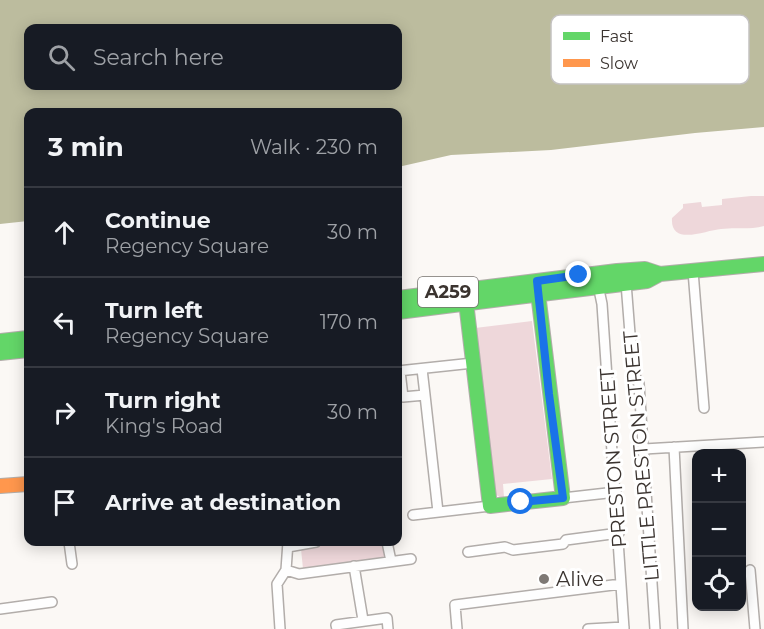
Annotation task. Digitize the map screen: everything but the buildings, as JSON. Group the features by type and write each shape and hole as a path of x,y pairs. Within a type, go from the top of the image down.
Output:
{"main road":[{"name":"A259","path":"402,298 537,288 600,287 647,280 660,274 764,264"},
{"name":"A259","path":"402,311 537,288 558,278 645,269 660,274"},
{"path":"466,302 490,506 563,498 537,288"},
{"path":"0,340 24,338"},
{"path":"0,352 24,350"},
{"path":"0,486 24,484"}],"street":[{"path":"693,270 700,408 714,407"},
{"path":"558,278 573,282 596,282 600,287"},
{"name":"LITTLE PRESTON STREET","path":"626,283 633,372 639,384 655,629"},
{"name":"PRESTON STREET","path":"600,287 624,628"},
{"path":"402,371 473,363"},
{"path":"422,369 438,512"},
{"path":"402,390 403,397 425,394"},
{"path":"644,449 764,442"},
{"path":"674,447 683,629"},
{"path":"563,498 616,492"},
{"path":"413,515 490,506"},
{"path":"468,552 506,547 513,550 533,548 563,544 566,540 618,533"},
{"path":"70,546 72,564"},
{"path":"280,629 277,584 286,570 288,546"},
{"path":"388,546 391,561"},
{"path":"286,570 299,574 411,559"},
{"path":"354,566 363,620"},
{"path":"750,570 755,629"},
{"path":"457,629 455,605 621,584"},
{"path":"0,609 52,602"},
{"path":"337,629 336,625 387,618 388,629"},
{"path":"588,629 624,628"}],"shaded area":[{"path":"0,0 764,0 764,127 551,150 451,155 402,166 402,108 24,108 24,221 0,224"},
{"path":"764,196 764,226 721,229 690,235 677,232 673,227 672,218 683,208 683,204 701,202 702,207 722,205 722,199"},
{"path":"532,321 552,479 503,484 504,497 501,498 495,494 475,328"},
{"path":"322,546 385,546 386,557 303,569 301,549"}],"traffic: fast":[{"path":"402,312 647,281 660,274 764,264"},
{"path":"402,298 617,271 645,269 660,274"},
{"path":"466,302 490,506 563,498 537,285"},
{"path":"0,341 24,338"},
{"path":"0,353 24,350"}],"traffic: slow":[{"path":"0,486 24,484"}],"place":[{"name":"Alive","path":"544,579"}],"route":[{"path":"521,502 563,498 537,281 579,275"}]}
